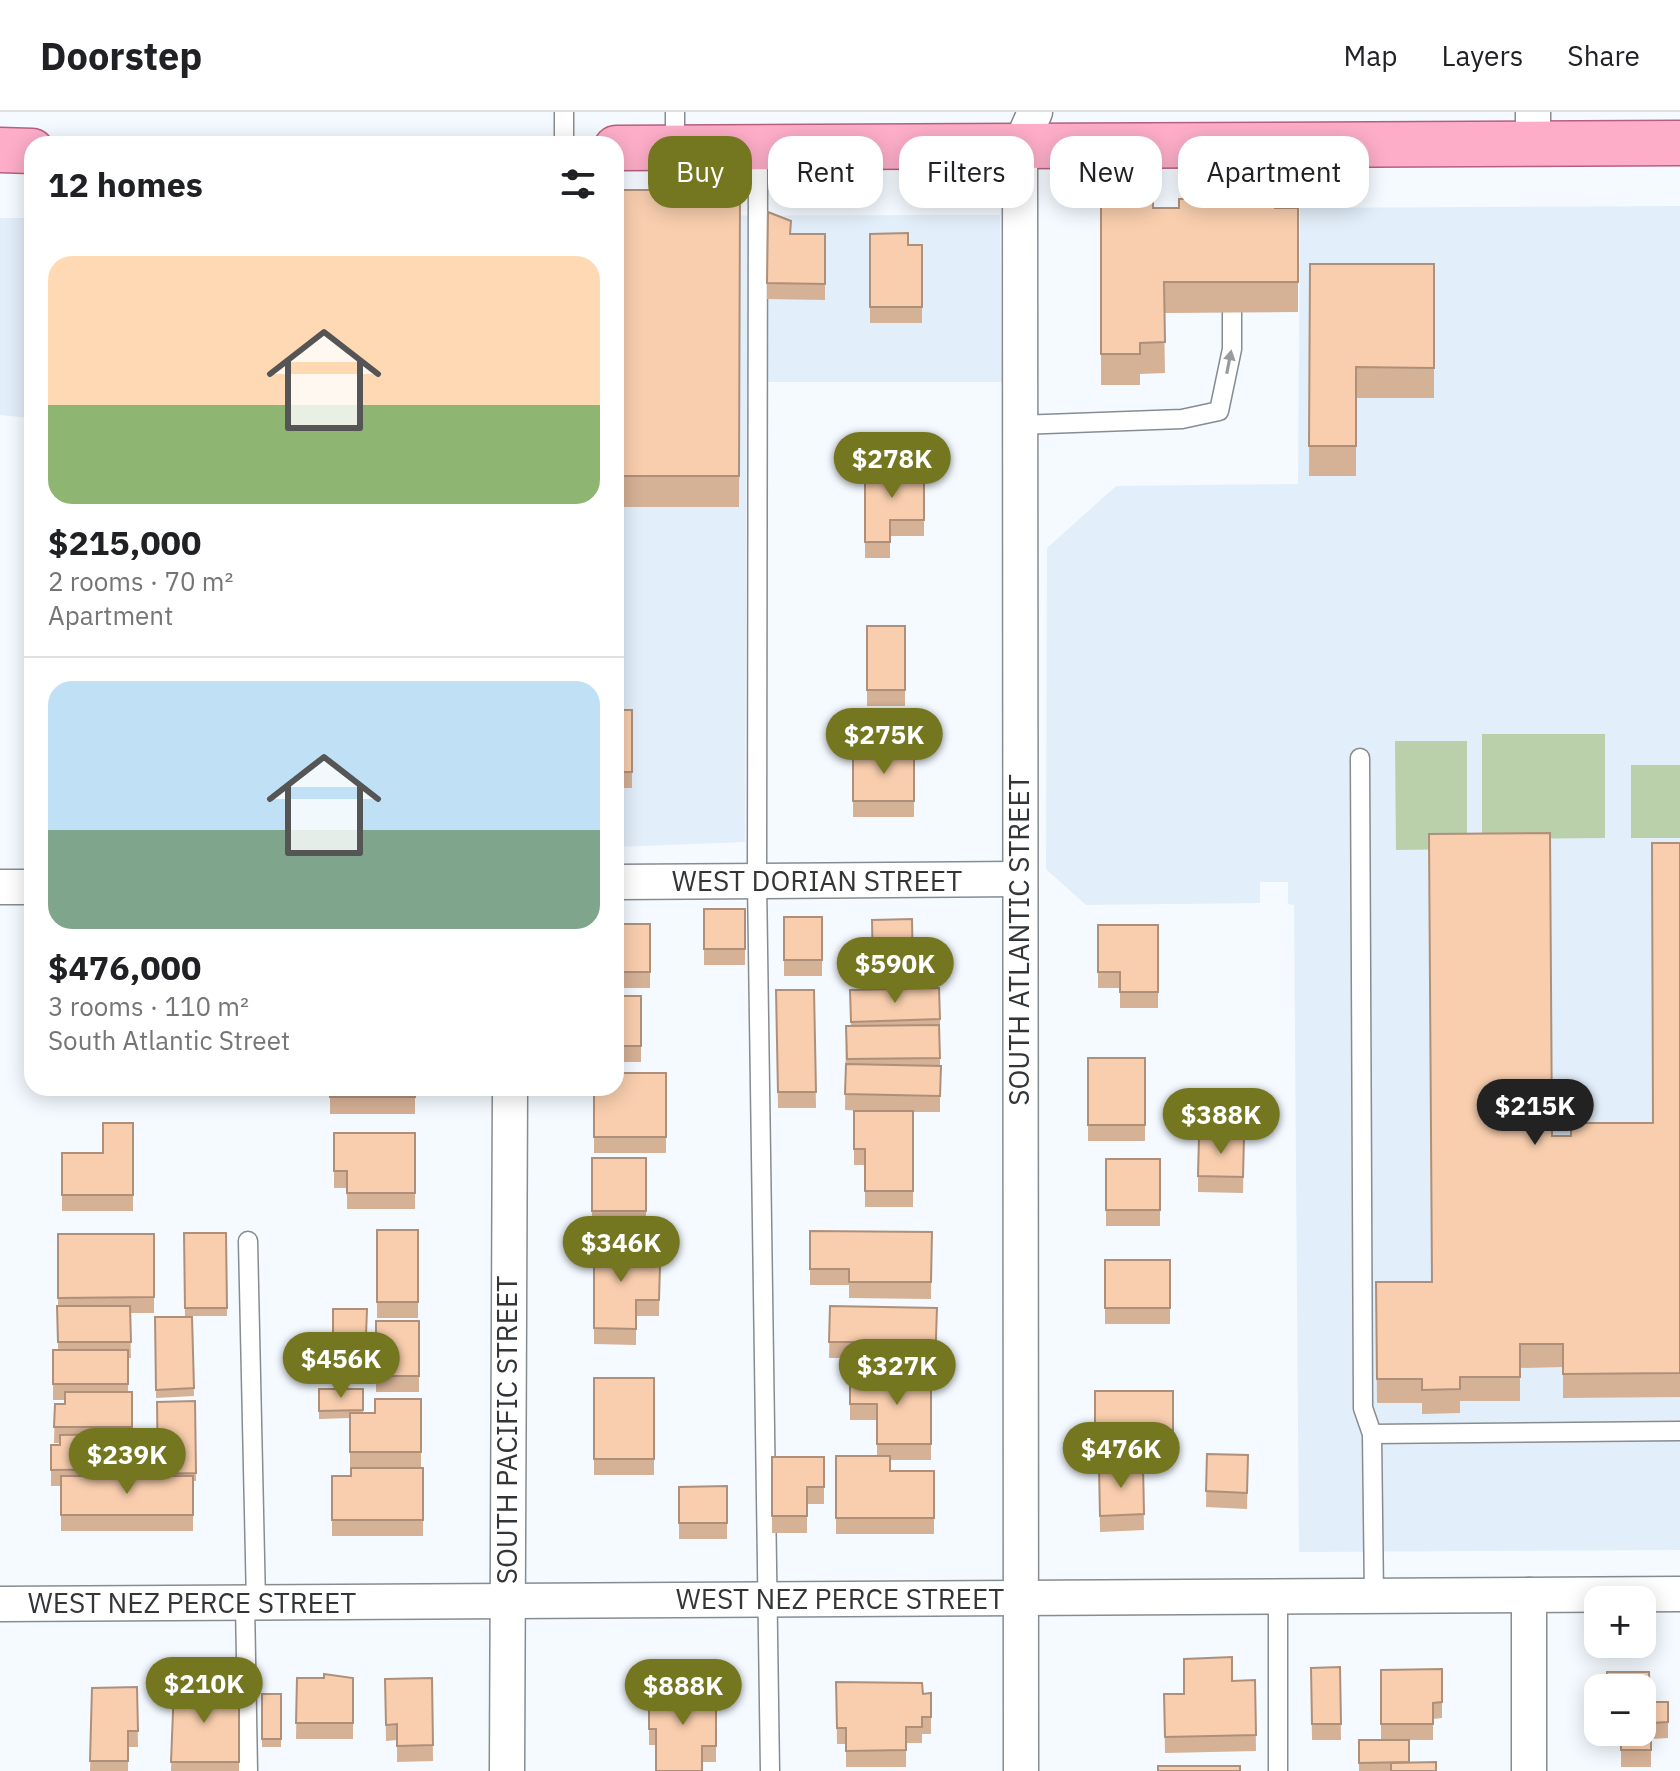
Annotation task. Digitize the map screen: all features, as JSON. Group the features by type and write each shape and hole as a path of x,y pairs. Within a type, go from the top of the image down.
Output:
{"main road":[{"path":"1369,136 1533,128 1680,143"},
{"path":"624,146 675,130 758,147 1027,129 1178,141"},
{"path":"0,150 24,151"}],"street":[{"name":"SOUTH ATLANTIC STREET","path":"1021,1771 1019,425 1027,129"},
{"name":"WEST DORIAN STREET","path":"624,882 1019,879"},
{"path":"0,887 24,887"},
{"name":"SOUTH PACIFIC STREET","path":"507,1771 510,1096"},
{"name":"WEST NEZ PERCE STREET","path":"0,1604 1680,1594"},
{"path":"1529,1595 1529,1771"}],"lane":[{"path":"564,112 564,136"},
{"path":"758,147 757,881 770,1771"},
{"path":"1229,208 1231,229"},
{"path":"1019,425 1182,419 1219,411 1232,349 1232,312"},
{"path":"1360,758 1363,1408 1372,1434 1374,1596"},
{"path":"248,1241 251,1603 248,1771"},
{"path":"1372,1434 1680,1431"},
{"path":"1278,1596 1278,1771"}],"shaded area":[{"path":"1680,206 1680,1550 1299,1552 1294,905 1288,904 1288,882 1260,882 1260,903 1086,905 1046,869 1047,548 1116,486 1298,484 1300,208"},
{"path":"1000,215 1002,382 747,382 745,842 624,847 624,216"},
{"path":"0,218 24,218 24,417 0,415"}],"green space":[{"path":"1482,734 1605,734 1605,838 1482,839"},
{"path":"1395,741 1467,741 1467,849 1396,850"},
{"path":"1631,765 1680,765 1680,838 1631,838"}],"building":[{"path":"624,190 648,190 648,208 740,208 739,476 624,476"},
{"path":"1101,208 1298,208 1298,282 1164,282 1165,342 1140,343 1140,354 1101,354"},
{"path":"768,212 791,221 790,234 825,234 825,284 767,283"},
{"path":"908,233 908,245 922,245 922,307 870,307 870,234"},
{"path":"1310,264 1434,264 1434,368 1356,367 1356,446 1309,446"},
{"path":"865,468 924,468 924,520 890,520 890,542 865,542"},
{"path":"867,626 905,626 905,690 867,690"},
{"path":"624,710 632,710 632,772 624,772"},
{"path":"853,751 914,751 914,801 853,801"},
{"path":"1550,833 1552,1136 1571,1136 1571,1123 1653,1123 1652,843 1680,843 1680,1373 1563,1374 1563,1344 1520,1344 1520,1377 1460,1377 1460,1389 1422,1390 1422,1379 1377,1379 1376,1282 1432,1282 1429,834"},
{"path":"704,909 745,909 745,949 704,949"},
{"path":"784,917 822,917 822,960 784,960"},
{"path":"912,919 913,972 873,973 872,920"},
{"path":"624,924 650,924 650,972 624,972"},
{"path":"1098,925 1158,925 1158,992 1120,992 1120,972 1098,972"},
{"path":"939,988 940,1019 851,1022 850,990"},
{"path":"776,990 814,990 816,1092 778,1092"},
{"path":"624,996 641,996 641,1046 624,1046"},
{"path":"939,1025 940,1058 847,1059 846,1026"},
{"path":"1088,1058 1145,1058 1145,1125 1088,1125"},
{"path":"846,1064 941,1066 940,1096 845,1094"},
{"path":"624,1073 666,1073 666,1137 594,1137 594,1096 624,1096"},
{"path":"330,1096 415,1096 415,1097"},
{"path":"854,1111 913,1111 913,1191 865,1191 865,1149 854,1149"},
{"path":"103,1123 133,1123 133,1195 62,1195 62,1153 103,1153"},
{"path":"334,1133 415,1133 415,1193 347,1193 347,1171 334,1171"},
{"path":"1199,1136 1244,1137 1243,1177 1198,1176"},
{"path":"592,1158 646,1158 646,1211 592,1211"},
{"path":"1106,1159 1160,1159 1160,1210 1106,1210"},
{"path":"377,1230 418,1230 418,1302 377,1302"},
{"path":"810,1231 932,1232 931,1282 849,1282 849,1269 810,1269"},
{"path":"184,1233 226,1233 227,1308 185,1308"},
{"path":"58,1234 154,1234 154,1297 58,1298"},
{"path":"594,1239 635,1239 635,1264 660,1265 659,1300 636,1300 636,1329 594,1328"},
{"path":"1105,1260 1170,1260 1170,1308 1105,1308"},
{"path":"57,1306 130,1306 131,1342 58,1342"},
{"path":"830,1306 937,1308 935,1367 860,1366 860,1342 829,1342"},
{"path":"333,1309 367,1309 366,1335 333,1335"},
{"path":"155,1317 192,1317 194,1388 156,1390"},
{"path":"376,1321 419,1321 419,1376 376,1376"},
{"path":"53,1350 128,1350 128,1384 53,1384"},
{"path":"850,1377 931,1377 931,1444 877,1444 877,1404 850,1404"},
{"path":"594,1378 654,1378 654,1459 594,1459"},
{"path":"319,1389 363,1389 363,1410 319,1411"},
{"path":"1095,1391 1173,1391 1173,1436 1095,1436"},
{"path":"65,1392 132,1392 132,1427 54,1427 55,1404 65,1404"},
{"path":"375,1399 421,1399 421,1452 350,1452 350,1413 375,1413"},
{"path":"195,1401 196,1473 158,1474 157,1402"},
{"path":"128,1434 128,1469 51,1470 51,1445 60,1445 60,1435"},
{"path":"1207,1454 1248,1455 1247,1493 1206,1491"},
{"path":"836,1456 890,1456 890,1471 934,1471 934,1518 836,1518"},
{"path":"772,1457 824,1457 824,1487 807,1487 807,1516 772,1516"},
{"path":"1143,1465 1144,1514 1100,1516 1099,1466"},
{"path":"351,1468 423,1468 423,1520 332,1520 332,1476 351,1476"},
{"path":"61,1476 193,1476 193,1515 61,1515"},
{"path":"727,1486 727,1523 679,1523 679,1487"},
{"path":"1232,1657 1232,1681 1255,1680 1256,1735 1165,1737 1164,1694 1184,1694 1184,1659"},
{"path":"1340,1667 1341,1724 1312,1724 1311,1668"},
{"path":"1442,1669 1442,1702 1433,1703 1433,1724 1381,1724 1381,1670"},
{"path":"1607,1672 1649,1674 1607,1674"},
{"path":"324,1674 353,1678 353,1723 296,1723 297,1678 324,1678"},
{"path":"190,1678 202,1678 202,1687 221,1687 221,1699 239,1699 239,1762 171,1762 174,1687 190,1687"},
{"path":"432,1678 433,1745 397,1746 397,1724 386,1725 385,1679"},
{"path":"836,1682 922,1683 923,1694 931,1693 931,1717 922,1717 922,1727 906,1727 906,1750 846,1751 846,1728 837,1728"},
{"path":"137,1687 138,1731 128,1731 128,1761 90,1761 92,1688"},
{"path":"683,1687 716,1687 716,1746 702,1746 702,1771 656,1771 656,1729 649,1729 649,1694 683,1694"},
{"path":"262,1694 281,1694 281,1739 262,1739"},
{"path":"1656,1702 1668,1702 1668,1722 1656,1723"},
{"path":"1359,1740 1409,1740 1409,1762 1359,1763"},
{"path":"1621,1746 1651,1746 1651,1750 1621,1750"},
{"path":"1436,1762 1436,1771 1391,1771 1391,1763"},
{"path":"1158,1766 1240,1766 1240,1771 1158,1771"}]}
